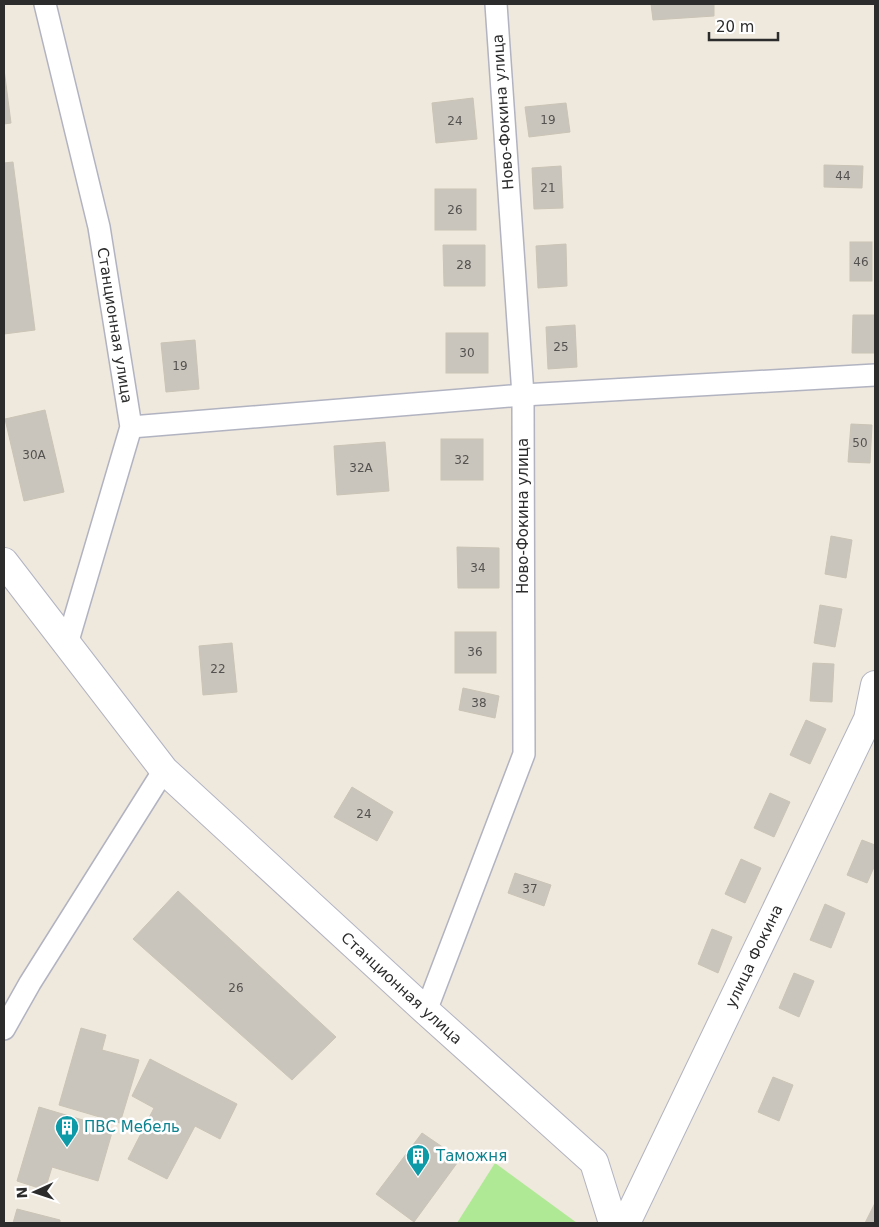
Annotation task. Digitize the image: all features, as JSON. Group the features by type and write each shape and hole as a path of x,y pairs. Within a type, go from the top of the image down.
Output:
{"street":[{"name":"Станционная улица","path":"45,4 99,228 131,427 67,644"},
{"name":"Ново-Фокина улица","path":"426,1011 524,754 523,395 496,4"},
{"path":"131,427 523,395 875,375"},
{"name":"Станционная улица","path":"4,562 164,770 426,1011 594,1162 613,1223"},
{"name":"улица Фокина","path":"626,1223 868,719 875,685"},
{"path":"4,1029 30,983 164,770"}],"green space":[{"path":"495,1163 577,1223 457,1223"}],"building":[{"path":"651,4 714,4 714,16 653,20"},
{"path":"4,69 11,123 4,124"},
{"path":"473,98 477,139 436,143 432,103"},
{"path":"566,103 570,132 529,137 525,107"},
{"path":"13,162 35,330 4,334 4,163"},
{"path":"824,165 863,166 862,188 824,187"},
{"path":"561,166 563,208 534,209 532,168"},
{"path":"435,189 476,189 476,230 435,230"},
{"path":"850,242 872,242 872,281 850,281"},
{"path":"566,244 567,286 538,288 536,246"},
{"path":"443,245 485,245 485,286 444,286"},
{"path":"853,315 874,315 874,353 852,353"},
{"path":"575,325 577,367 548,369 546,327"},
{"path":"446,333 488,333 488,373 446,373"},
{"path":"195,340 199,389 166,392 161,343"},
{"path":"45,410 64,492 24,501 5,419"},
{"path":"851,424 872,425 870,463 848,462"},
{"path":"441,439 483,439 483,480 441,480"},
{"path":"385,442 389,491 337,495 334,446"},
{"path":"831,536 852,540 846,578 825,574"},
{"path":"457,547 499,548 499,588 458,588"},
{"path":"820,605 842,609 835,647 814,643"},
{"path":"455,632 496,632 496,673 455,673"},
{"path":"232,643 237,692 203,695 199,646"},
{"path":"813,663 834,664 832,702 810,701"},
{"path":"463,688 499,696 495,718 459,710"},
{"path":"806,720 826,729 810,764 790,755"},
{"path":"352,787 393,812 377,841 334,817"},
{"path":"770,793 790,802 774,837 754,828"},
{"path":"862,840 875,845 875,865 867,883 847,875"},
{"path":"741,859 761,868 745,903 725,894"},
{"path":"515,873 551,885 544,906 508,893"},
{"path":"178,891 336,1037 292,1080 133,939"},
{"path":"825,904 845,913 831,948 810,940"},
{"path":"712,929 732,937 718,973 698,964"},
{"path":"794,973 814,981 799,1017 779,1008"},
{"path":"81,1028 106,1035 102,1050 139,1060 120,1123 59,1105"},
{"path":"150,1059 237,1104 220,1139 195,1126 167,1179 128,1159 154,1108 132,1096"},
{"path":"773,1077 793,1085 779,1121 758,1112"},
{"name":"ПВС Мебель","path":"39,1107 113,1129 98,1181 52,1167 45,1190 17,1181"},
{"name":"Таможня","path":"422,1133 460,1159 414,1222 376,1194"},
{"path":"875,1203 875,1223 865,1223"},
{"path":"17,1209 60,1220 60,1223 13,1223"}],"place":[{"name":"ПВС Мебель","path":"67,1148"},
{"name":"Таможня","path":"418,1177"}]}
